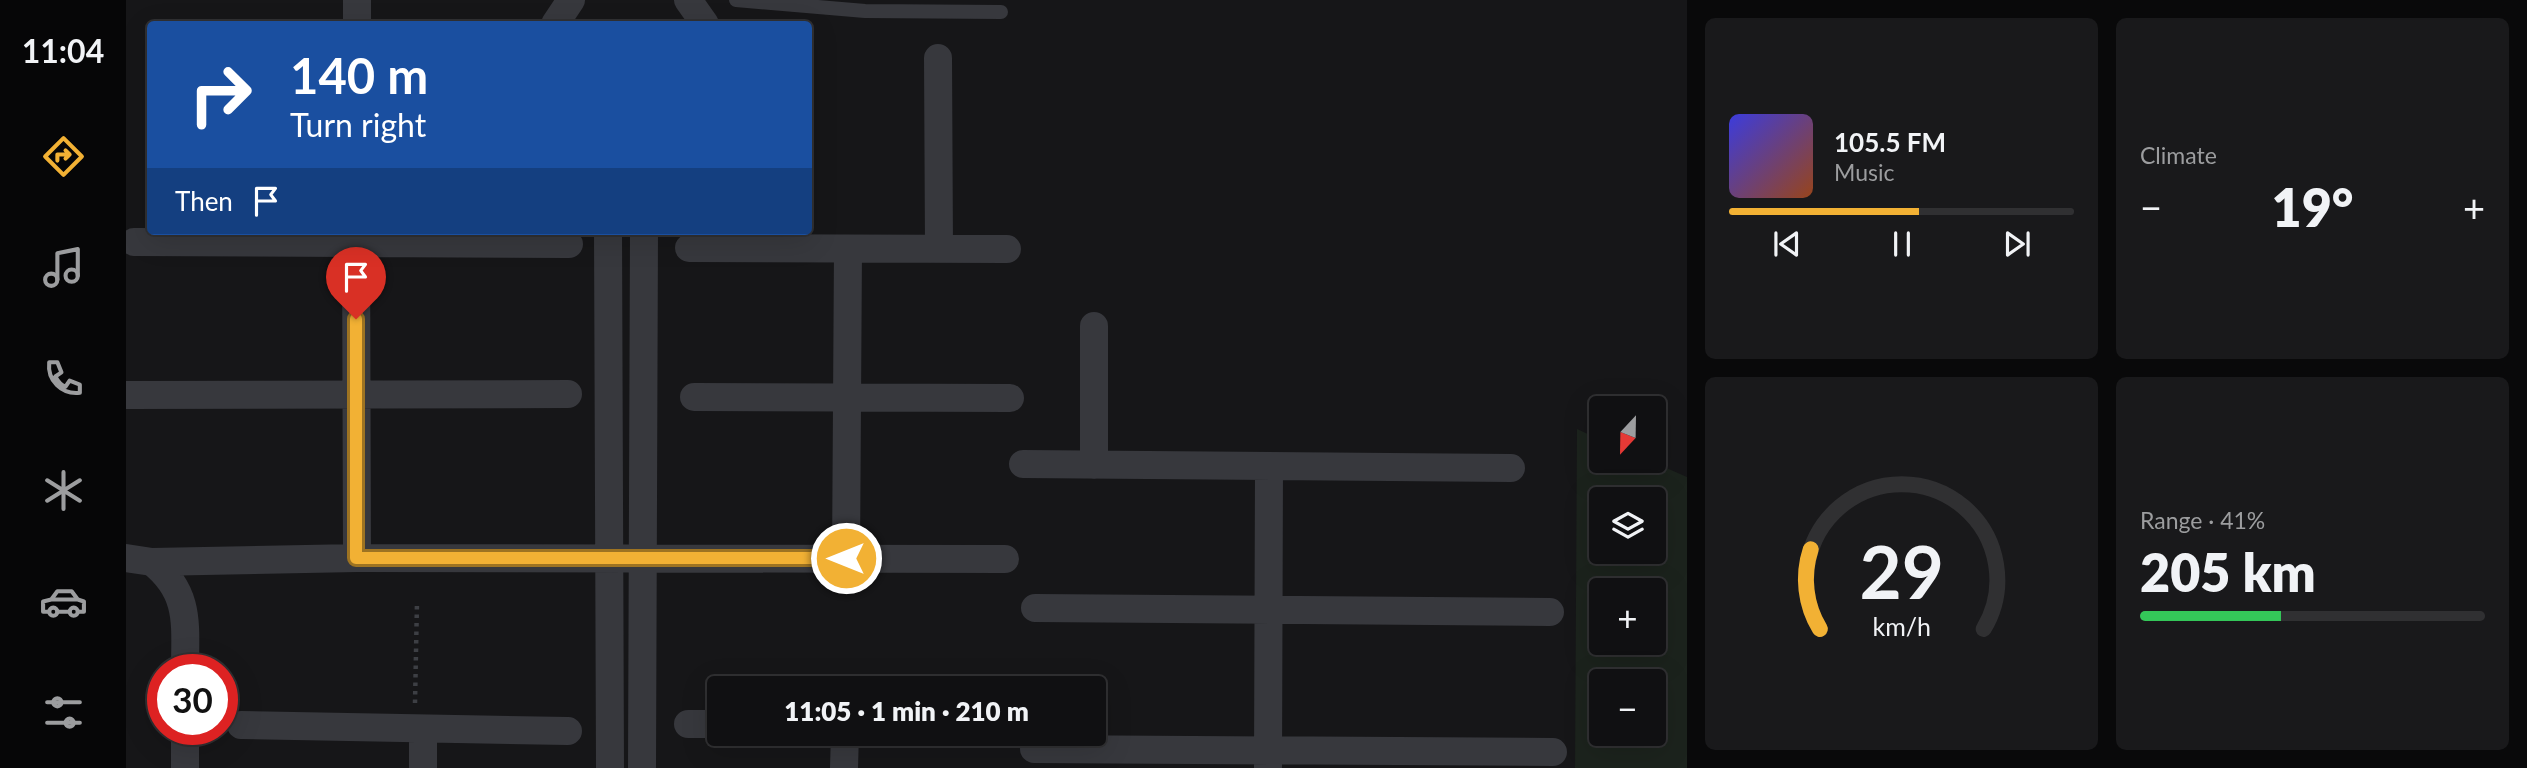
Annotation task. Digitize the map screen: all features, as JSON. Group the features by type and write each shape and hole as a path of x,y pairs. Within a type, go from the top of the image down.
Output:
{"street":[{"path":"357,0 357,21"},
{"path":"557,21 571,0"},
{"path":"688,0 703,21"},
{"path":"938,58 939,248"},
{"path":"608,235 610,768"},
{"path":"642,768 644,235"},
{"path":"356,237 356,558"},
{"path":"134,242 356,237 569,244"},
{"path":"689,248 1006,249"},
{"path":"846,558 848,249"},
{"path":"1094,326 1094,465"},
{"path":"126,395 568,394"},
{"path":"694,397 1010,398"},
{"path":"1023,464 1511,468"},
{"path":"1268,760 1269,468"},
{"path":"139,560 1005,559"},
{"path":"139,560 168,574 185,608 185,654"},
{"path":"1035,608 1550,612"},
{"path":"688,724 707,724"},
{"path":"241,725 568,731"},
{"path":"423,730 423,768"},
{"path":"185,745 185,768"},
{"path":"844,768 845,746"},
{"path":"1034,748 1268,760 1553,752"}],"lane":[{"path":"736,0 864,11 1001,12"}],"path":[{"path":"417,602 414,700 423,730"}],"shaded area":[{"path":"1577,429 1589,434 1589,473 1666,473 1666,468 1687,477 1687,768 1575,768"}],"route":[{"path":"356,319 356,558 846,558"}]}
